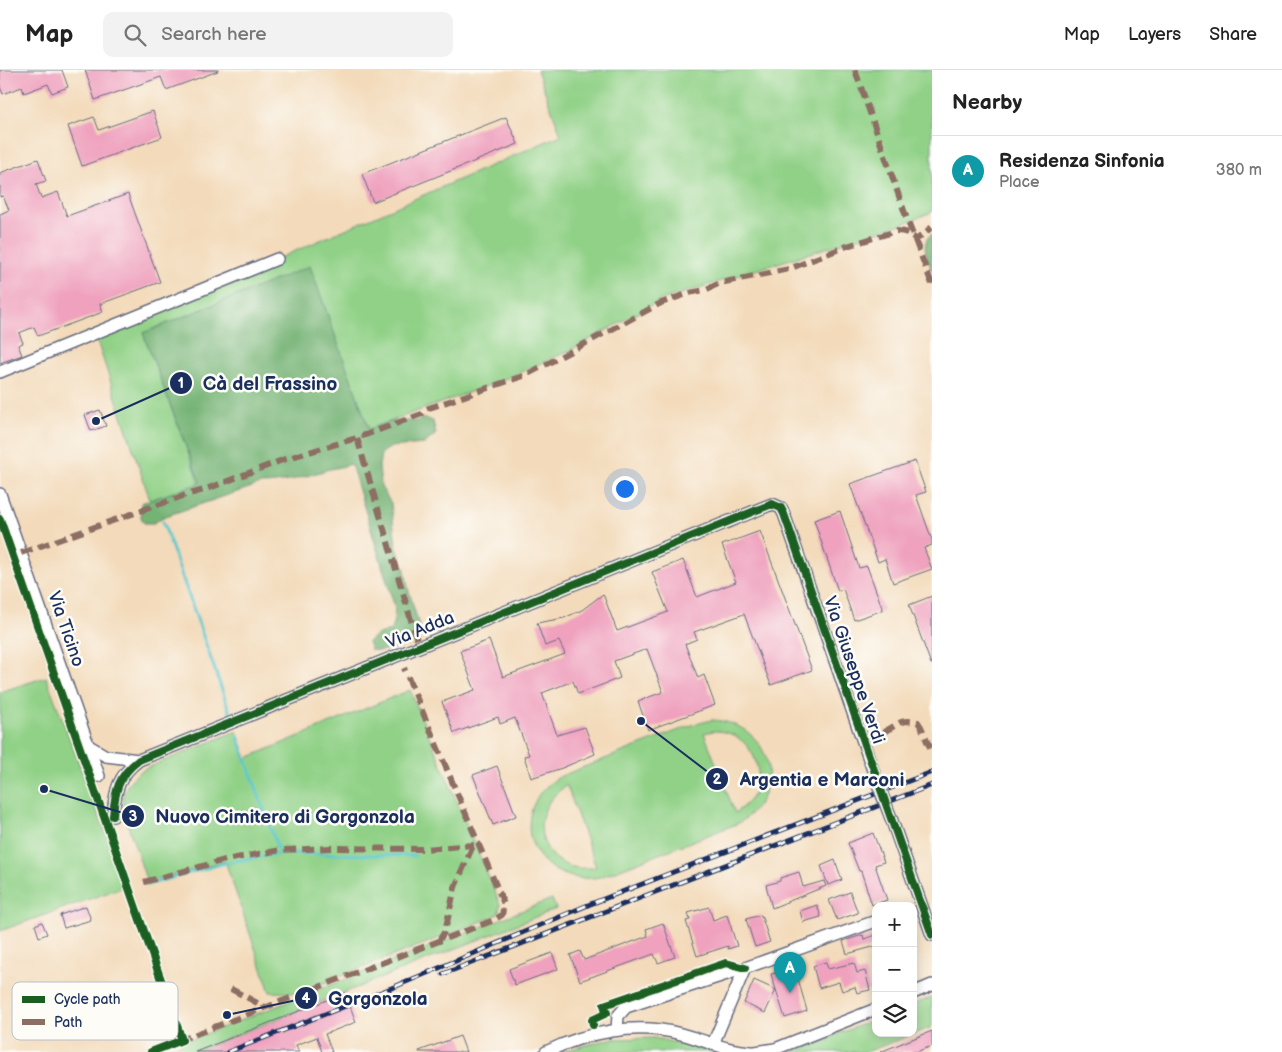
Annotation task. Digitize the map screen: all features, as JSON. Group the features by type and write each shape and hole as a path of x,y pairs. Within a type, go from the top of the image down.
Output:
{"street":[{"path":"0,372 277,259"},
{"name":"Via Ticino","path":"0,494 100,776"},
{"name":"Via Adda","path":"113,816 116,790 125,772 139,760 772,504"},
{"name":"Via Giuseppe Verdi","path":"772,504 780,508 784,514 932,935"},
{"name":"Via Adda","path":"89,746 106,756 139,760"},
{"path":"116,758 108,764 100,776 112,777 125,772"},
{"path":"617,1030 618,1016 626,1007 745,968 872,922"},
{"path":"713,1044 745,968"},
{"path":"916,992 932,986"},
{"path":"546,1052 582,1037 617,1030 664,1030 734,1050 753,1052 775,1049 872,1011"}],"green space":[{"path":"537,70 932,70 932,212 905,223 661,300 571,350 498,382 369,429 310,267 143,333 200,484 150,500 96,338 561,135"},
{"path":"932,234 932,271 925,246 928,237"},
{"path":"310,266 369,429 395,421 416,421 424,418 433,421 436,434 424,444 391,447 381,454 379,466 381,487 391,503 396,545 405,570 408,588 422,635 410,645 381,651 371,650 368,642 376,635 391,630 395,608 351,464 291,480 261,484 163,517 154,523 144,523 141,517 141,503 200,483 143,333"},
{"path":"46,677 126,886 0,931 0,692"},
{"path":"410,690 500,904 499,912 493,917 298,993 270,992 225,861 147,882 125,817 123,808 124,792 134,777 144,769 237,731 247,758"},
{"path":"712,720 732,724 749,733 760,745 767,761 768,777 764,794 755,810 739,823 600,877 582,878 565,875 551,868 540,857 533,844 529,829 531,813 538,796 546,787 561,776 692,725","holes":["713,731 730,734 742,741 753,755 756,763 758,772 756,789 752,797 735,813 704,733","567,786 596,867 578,868 562,863 551,854 544,841 541,827 544,812 552,798"]},
{"path":"552,899 556,909 194,1052 159,1052"},
{"path":"932,997 932,1027 917,1033 917,1003"},
{"path":"872,1021 872,1037 906,1037 866,1052 789,1052 830,1040 830,1037"},
{"path":"655,1038 715,1052 559,1052 610,1039"}],"building":[{"path":"0,70 62,70 68,87 52,93 48,84 24,93 22,87 3,94 0,87"},
{"path":"85,70 218,71 166,90 161,77 95,100"},
{"path":"153,111 162,137 82,166 68,126 94,117 99,130"},
{"path":"506,117 518,144 373,202 362,174"},
{"path":"38,159 46,181 36,184 41,198 58,192 67,216 128,194 160,282 100,304 103,312 38,336 34,327 19,333 23,343 18,345 22,355 0,363 0,214 9,210 3,196 0,197 0,173"},
{"path":"100,410 106,426 91,431 85,415"},
{"path":"915,461 926,492 916,495 932,540 932,545 924,548 932,569 893,583 885,559 878,562 850,484"},
{"path":"840,511 859,568 867,566 883,610 854,620 843,589 838,591 814,520"},
{"path":"760,531 812,670 771,685 744,614 694,632 697,639 685,644 698,678 704,675 715,705 648,730 638,701 663,692 647,649 614,661 620,678 578,694 573,681 542,693 557,735 585,727 595,754 562,768 531,778 524,756 529,755 515,718 500,724 498,717 454,733 442,702 475,690 460,651 489,640 503,677 565,654 559,641 545,646 537,623 564,618 582,610 603,594 617,631 668,612 652,572 683,560 697,597 736,582 722,545"},
{"path":"932,596 932,664 931,664 909,605"},
{"path":"497,766 516,816 493,825 473,775"},
{"path":"873,833 884,862 875,865 887,900 872,902 872,905 861,871 859,871 848,843"},
{"path":"835,860 842,880 828,885 821,866"},
{"path":"799,872 803,887 824,881 826,886 772,908 766,885"},
{"path":"850,892 858,913 837,920 829,900"},
{"path":"817,905 821,917 803,922 800,911"},
{"path":"86,906 91,920 64,928 60,915"},
{"path":"709,907 713,920 727,915 737,946 728,949 728,946 697,956 686,921 690,920 688,913"},
{"path":"761,915 770,942 755,947 746,919"},
{"path":"42,922 47,934 39,937 35,925"},
{"path":"663,923 675,957 658,963 654,954 580,981 570,955 580,951 584,960 648,936 646,929"},
{"path":"863,935 864,939 872,936 872,947 847,954 843,941"},
{"path":"552,953 558,969 515,985 509,969"},
{"path":"826,962 828,969 854,963 857,973 865,971 870,990 857,993 855,987 842,991 839,982 819,988 813,966"},
{"path":"795,968 807,1011 785,1018 771,974"},
{"path":"754,980 776,990 765,1013 744,1003"},
{"path":"345,993 356,1022 325,1034 332,1052 322,1052 317,1037 296,1045 299,1052 195,1052"},
{"path":"932,1031 932,1046 916,1052 880,1052"},
{"path":"460,1036 466,1052 419,1052 419,1051"}],"waterway":[{"path":"163,522 230,713"},
{"path":"238,737 278,849"},
{"path":"147,885 225,863 281,853 415,856"}],"railway":[{"path":"228,1052 394,987 588,905 932,772"},
{"path":"443,974 932,785"}],"marked path":[{"path":"855,70 908,222 932,284"},
{"path":"21,553 204,490 285,459 357,438 422,414 426,409 526,375 661,303 689,293 705,290 720,283 789,269 847,246 896,231 907,233 916,240 932,227"},
{"path":"357,438 419,647"},
{"path":"178,1041 494,920 502,915 504,904 404,668"},
{"path":"868,741 901,722 918,722 932,749"},
{"path":"438,942 445,931 455,887 475,841"},
{"path":"144,882 225,860 281,850 331,848 425,849 474,845"},
{"path":"231,989 265,1007"}],"cycle path":[{"path":"113,816 119,784 126,772 139,760 772,504 781,508 784,514 932,935"},
{"path":"0,519 162,982"},
{"path":"593,1025 592,1020 607,1013 604,1005 726,963 745,968"},
{"path":"151,1052 182,1040 178,1029"}],"place":[{"name":"Cà del Frassino","path":"96,421"},
{"name":"Argentia e Marconi","path":"641,721"},
{"name":"Nuovo Cimitero di Gorgonzola","path":"44,789"},
{"name":"Residenza Sinfonia","path":"790,993"},
{"name":"Gorgonzola","path":"227,1015"}]}
